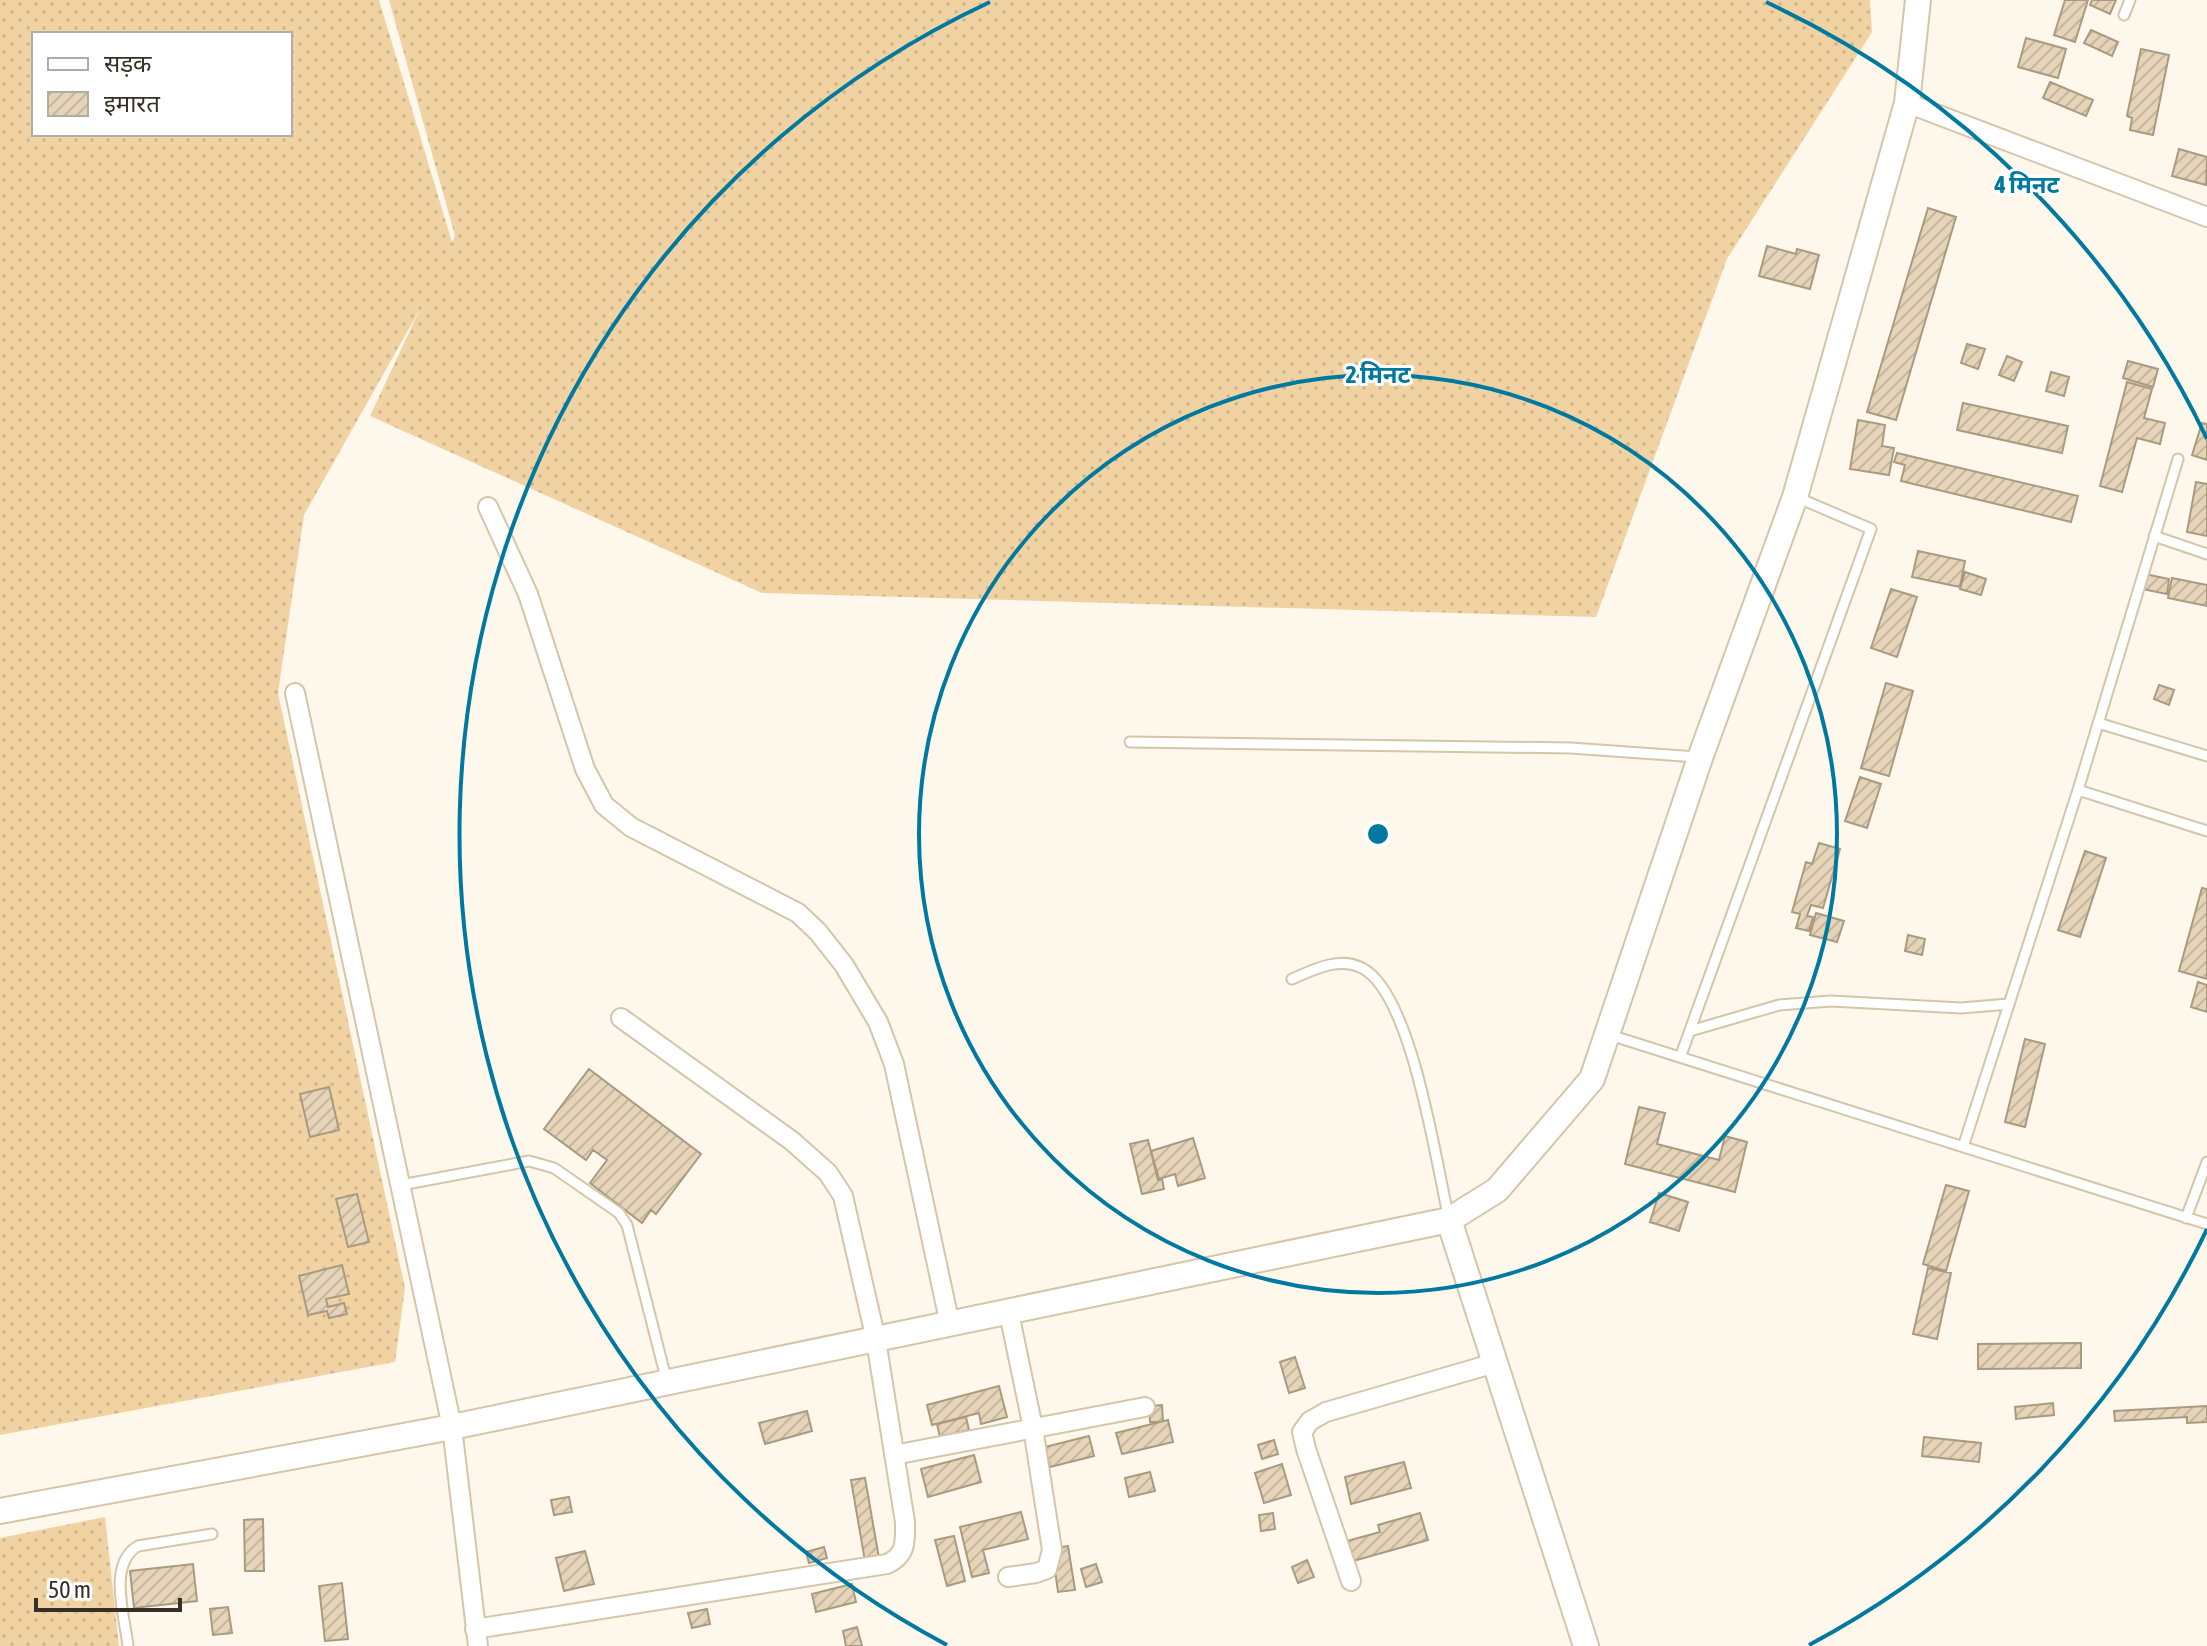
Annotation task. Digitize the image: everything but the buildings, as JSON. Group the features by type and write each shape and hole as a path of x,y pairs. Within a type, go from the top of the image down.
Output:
{"street":[{"path":"0,1511 452,1427 1449,1220 1497,1190 1592,1079 1700,758 1795,497 1907,103 1918,0"},
{"path":"1907,103 2207,217"},
{"path":"488,507 528,594 585,769 604,805 631,827 798,913 844,965 878,1022 894,1064 950,1325"},
{"path":"295,693 452,1427 477,1638 871,1566 898,1559 905,1545 905,1522 876,1340 843,1196 828,1173 792,1141 621,1018"},
{"path":"1449,1220 1586,1646"},
{"path":"1008,1577 1047,1569 1052,1550 1033,1428 1009,1313"},
{"path":"1351,1581 1302,1432 1310,1421 1326,1412 1495,1363"},
{"path":"894,1455 1145,1407"}],"lane":[{"path":"2124,15 2130,0"},
{"path":"1963,1147 2078,790 2178,459"},
{"path":"1681,1055 1871,529 1795,497"},
{"path":"2154,536 2207,554"},
{"path":"2098,723 2207,756"},
{"path":"1130,742 1571,748 1700,758"},
{"path":"2078,790 2207,831"},
{"path":"1292,979 1322,966 1360,966 1374,975 1385,990 1409,1041 1449,1220"},
{"path":"1690,1031 1779,1005 1831,1001 1961,1008 2009,1004"},
{"path":"1607,1034 2207,1224"},
{"path":"401,1185 529,1161 554,1168 619,1213 627,1225 667,1383"},
{"path":"2186,1218 2207,1162"},
{"path":"128,1646 121,1586 122,1569 128,1552 138,1546 212,1534"}],"shaded area":[{"path":"0,0 379,0 452,242 455,236 389,0 1870,0 1872,32 1727,259 1596,617 762,593 370,416 420,309 304,515 278,693 405,1288 395,1362 0,1435"},
{"path":"105,1517 119,1646 0,1646 0,1538"}]}
